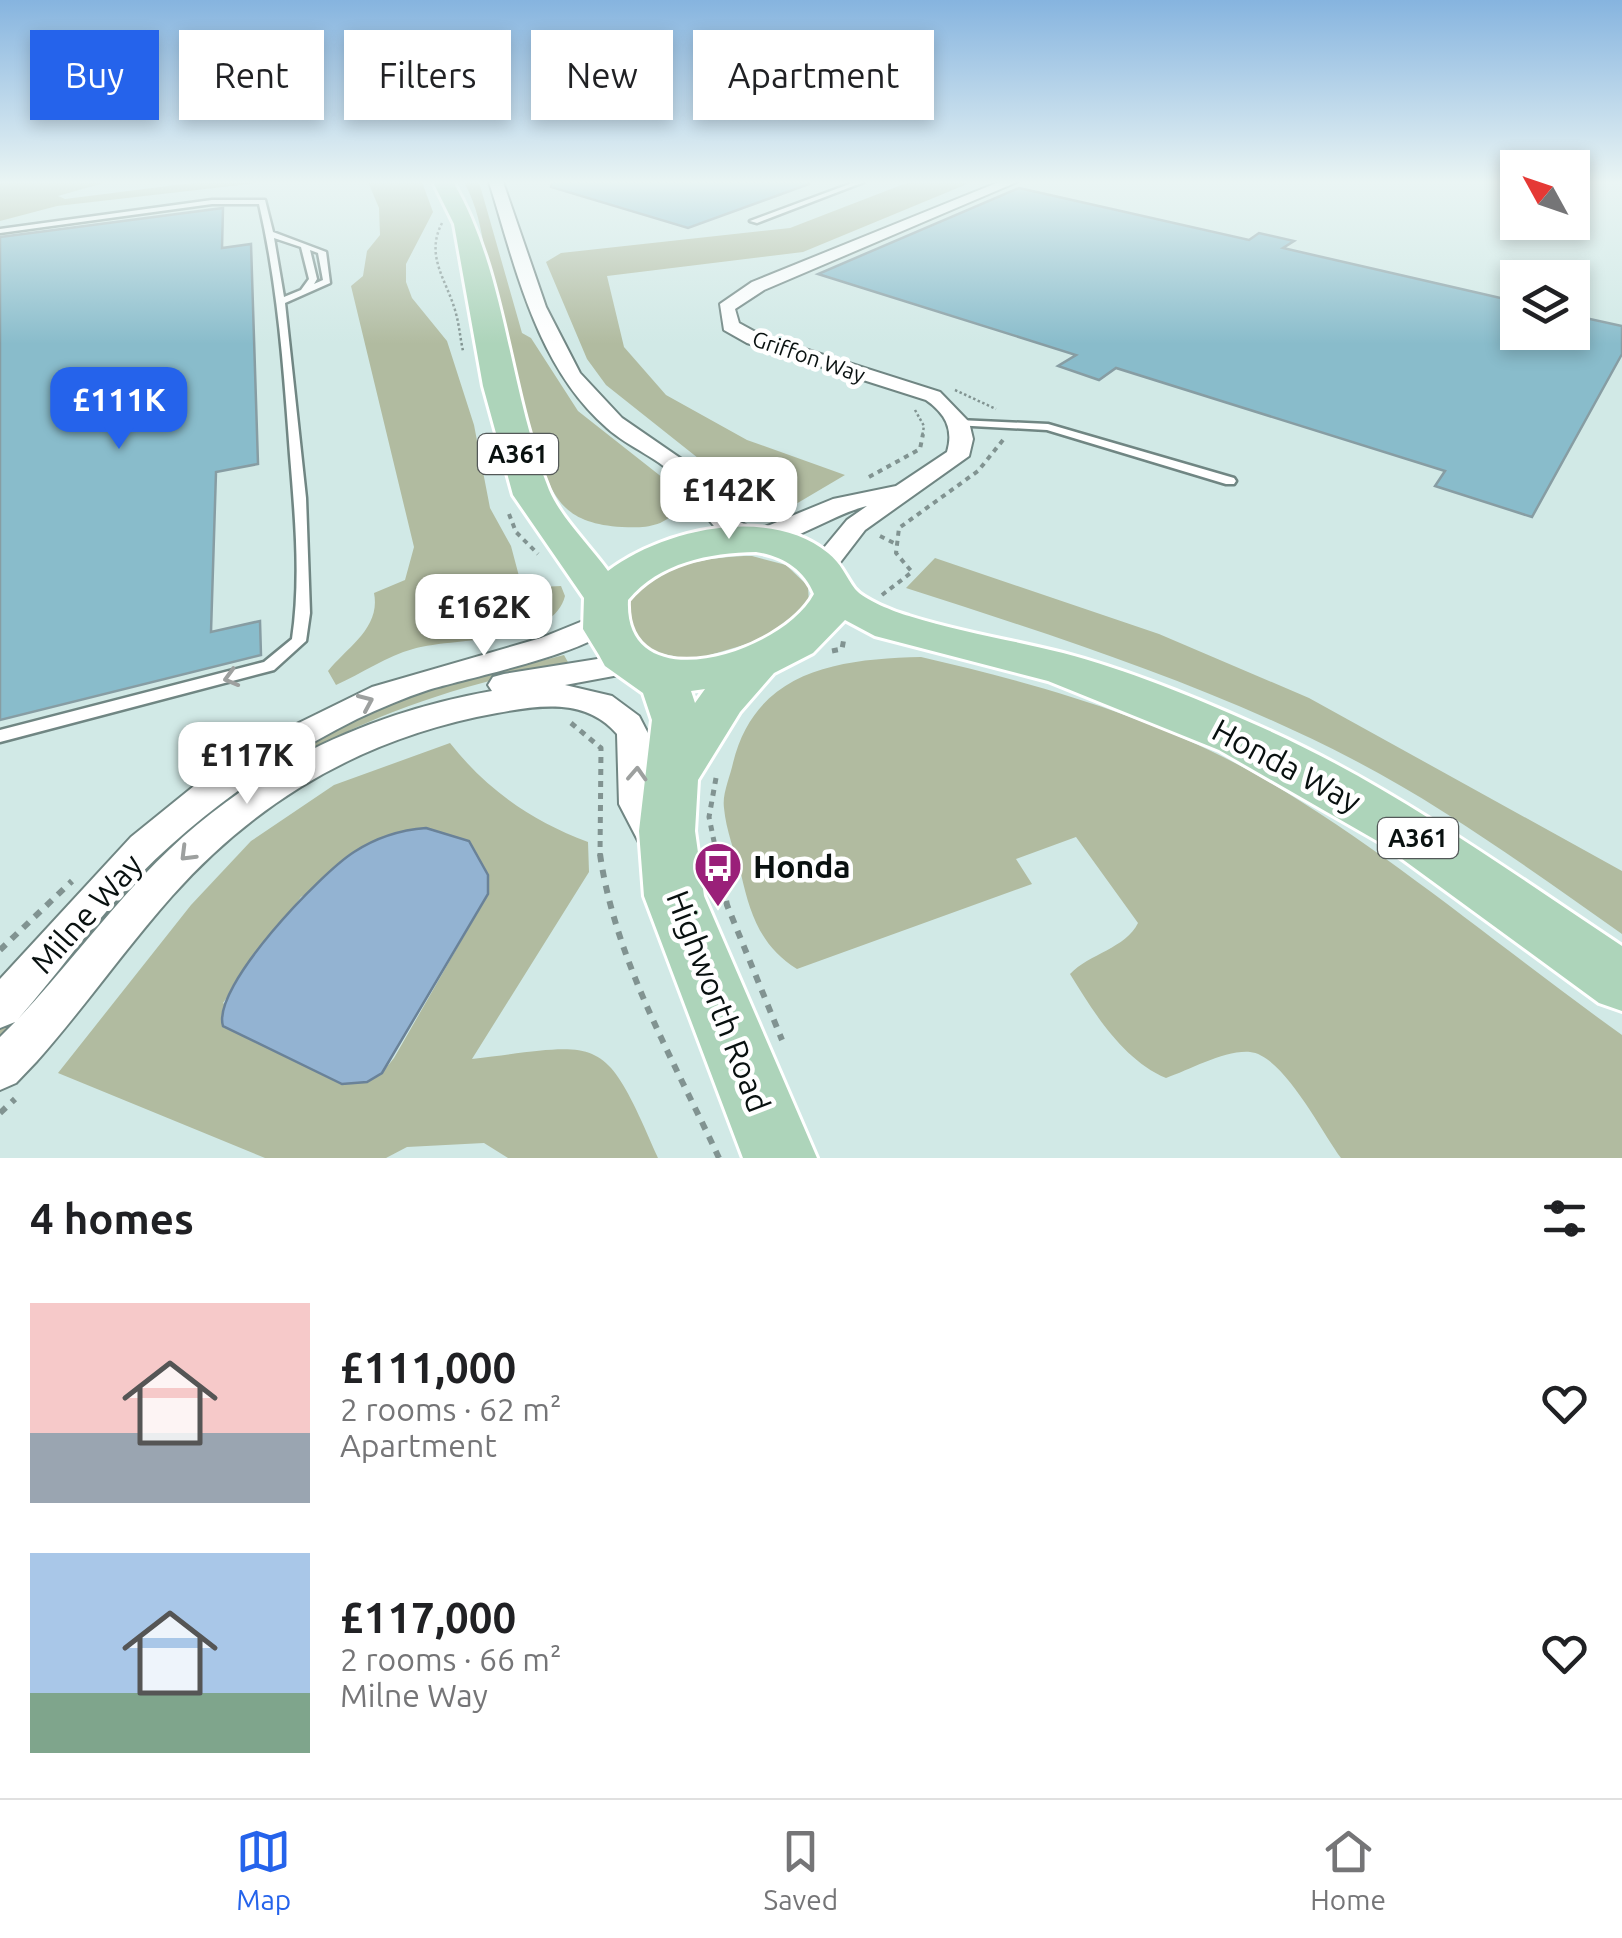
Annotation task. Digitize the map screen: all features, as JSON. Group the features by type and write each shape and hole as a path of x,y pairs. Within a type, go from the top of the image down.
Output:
{"main road":[{"name":"A361","path":"469,236 521,465 543,515 563,538 606,609"},
{"path":"563,538 628,552 682,551 753,540 799,552 829,582 821,628 757,663 690,676 641,666 613,643 606,609 638,568 682,551"},
{"name":"Honda Way","path":"829,582 876,620 913,633 1063,669 1237,737 1399,826 1622,982"},
{"name":"Honda Way","path":"805,640 913,633"},
{"path":"670,781 716,711 757,663"},
{"name":"Highworth Road","path":"641,666 674,703 677,735 670,781 669,863 674,896 780,1158"}],"street":[{"path":"511,236 562,360 614,424 688,474 713,510 753,540 842,504 904,491"},
{"name":"Griffon Way","path":"879,236 736,297 726,308 732,326 754,339 912,399 956,420"},
{"path":"829,582 848,532 956,456 963,442 956,420"},
{"path":"682,551 713,510"},
{"name":"Milne Way","path":"0,1008 144,848 194,804 275,749 384,694 452,672 550,648 606,609"},
{"name":"Milne Way","path":"11,1079 60,1005 178,863 238,808 293,772 356,739 538,676 641,666"},
{"name":"Milne Way","path":"452,706 552,694 592,702 611,711 632,733 638,757 638,809 669,863"}],"lane":[{"path":"0,736 269,666 294,647 302,634 303,589 271,236"},
{"path":"277,236 322,252 330,278 280,302"},
{"path":"302,244 313,279 304,292"},
{"path":"956,420 1048,426 1230,481"}],"path":[{"path":"861,481 920,449 924,426 912,399"},
{"path":"555,719 585,730 601,748 597,836 614,924 719,1158"},
{"path":"0,1113 11,1079"}],"green space":[{"path":"379,236 421,236 406,264 406,282 412,298 447,341 474,425 490,508 511,546 520,580 540,587 561,586 565,596 557,612 522,631 413,649 336,685 328,671 368,627 375,605 374,593 405,580 414,547 351,286 363,276 367,251"},
{"path":"482,236 494,236 522,333 531,338 578,411 677,489 677,509 672,515 637,527 599,524 581,518 558,499 513,384 495,318"},
{"path":"716,236 842,236 803,252 607,276 624,347 666,395 747,440 845,475 779,514 749,508 708,466 606,385 587,359 546,262 561,253"},
{"path":"752,556 786,565 808,586 809,604 778,635 693,660 649,651 631,637 625,608 647,582 699,561"},
{"path":"935,558 1159,634 1309,698 1622,871 1622,934 1423,799 1300,733 1134,665 906,588"},
{"path":"564,655 569,664 477,684 349,731 308,751 228,801 0,1046 0,1029 126,884 236,788 348,720 422,691"},
{"path":"921,657 1053,691 1183,738 1264,779 1401,870 1622,1035 1622,1158 1341,1158 1288,1080 1263,1056 1250,1052 1229,1054 1166,1078 1151,1070 1111,1034 1070,974 1125,939 1138,923 1076,837 1016,859 1032,884 797,969 774,951 753,916 725,816 725,791 744,732 761,707 781,689 805,676 861,661"},
{"path":"450,743 479,775 512,802 588,842 589,872 472,1059 549,1050 594,1055 610,1067 624,1087 658,1158 508,1158 484,1143 407,1147 386,1158 265,1158 58,1073 191,905 251,841 334,785","holes":["426,828 469,841 488,875 488,894 382,1073 342,1084 300,1063 223,1003 301,897"]}],"water":[{"path":"426,828 469,841 488,875 488,894 382,1073 367,1082 342,1084 223,1026 224,1008 250,959 318,883 371,842"}],"building":[{"path":"222,236 222,248 251,244 258,464 216,472 211,632 260,621 261,655 0,720 0,237"},
{"path":"907,236 1231,236 1249,240 1272,236 1294,241 1283,248 1500,298 1500,350 1590,350 1590,319 1622,326 1622,354 1532,517 1435,486 1445,471 1116,368 1099,380 1058,366 1076,355 818,274"}],"place":[{"name":"Honda","path":"718,908"}]}
